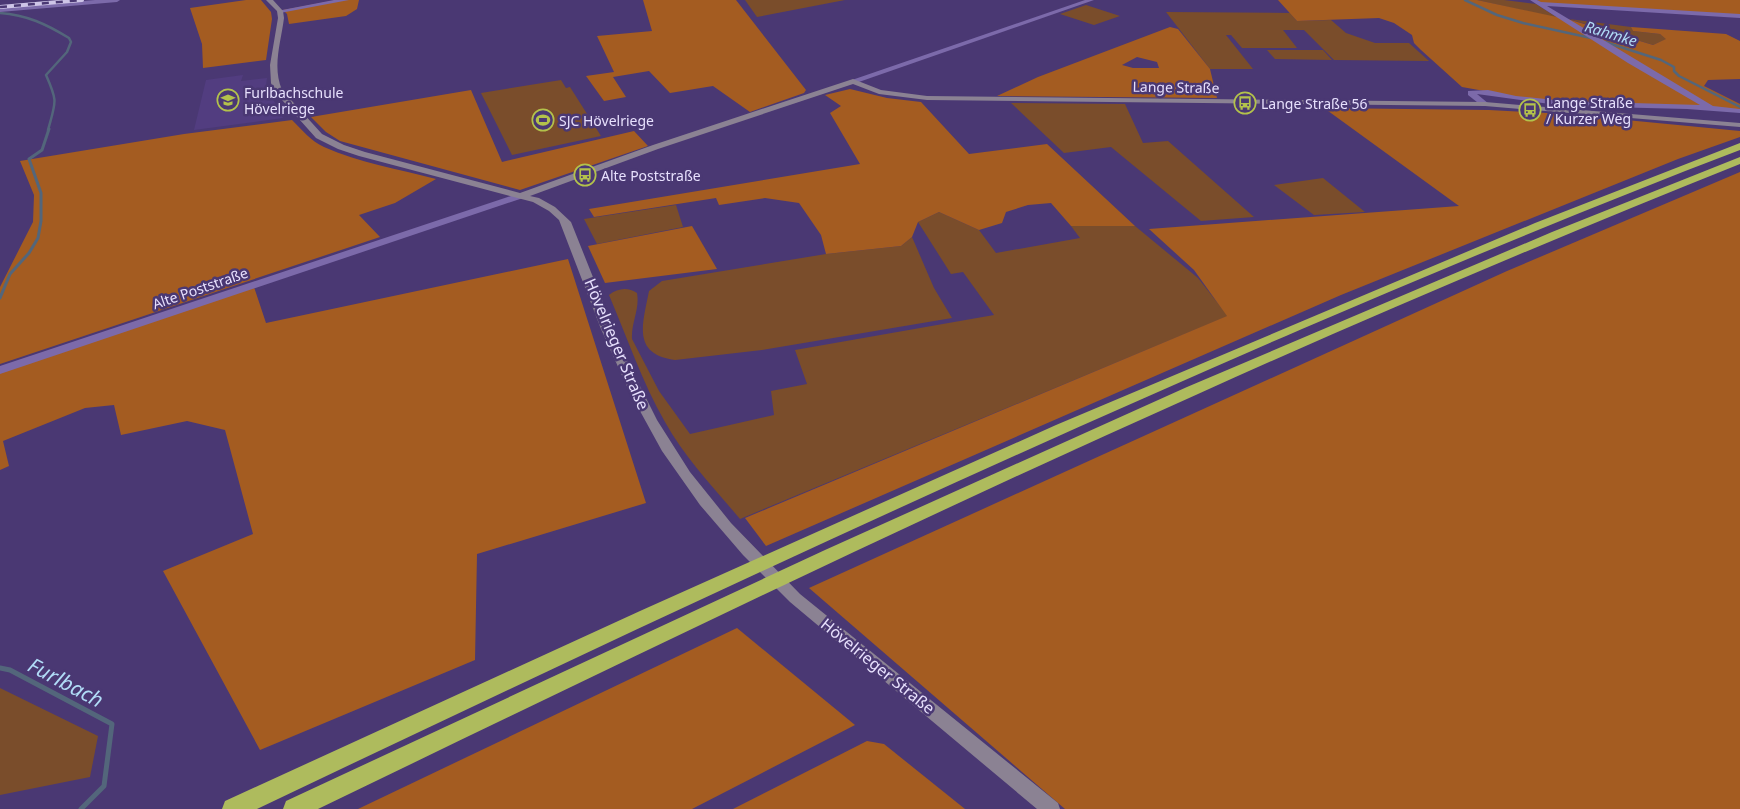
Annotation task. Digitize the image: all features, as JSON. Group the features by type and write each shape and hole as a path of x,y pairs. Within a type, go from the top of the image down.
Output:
{"highway":[{"path":"233,809 555,658 1029,442 1200,367 1495,244 1740,146"},
{"path":"294,809 836,552 1226,374 1513,251 1740,160"}],"main road":[{"path":"269,0 280,11"},
{"name":"Hövelrieger Straße","path":"280,11 281,18 274,85 278,92 319,136 341,147 362,154 520,196 550,206 566,222 634,391 698,494 728,530 794,598 1051,809"},
{"name":"Lange Straße","path":"853,81 879,92 927,98 1485,104 1740,125"},
{"name":"Alte Poststraße","path":"520,196 656,147 666,146 853,81"}],"street":[{"path":"0,10 117,0"},
{"path":"280,11 346,0"},
{"name":"Alte Poststraße","path":"853,81 1091,0"},
{"path":"1533,0 1609,48 1711,108"},
{"path":"1540,4 1740,16"},
{"path":"1485,104 1472,93 1483,92 1530,100 1574,104 1711,108 1740,111"},
{"name":"Alte Poststraße","path":"0,370 520,196"}],"shaded area":[{"path":"246,0 261,0 271,12 272,19 266,60 203,68 202,44 190,8"},
{"path":"337,0 359,0 357,9 346,16 289,24 287,14 283,10"},
{"path":"643,0 736,0 806,90 804,93 750,112 713,86 670,93 649,71 613,77 626,97 604,101 586,76 614,72 597,36 652,31"},
{"path":"745,0 845,0 757,17"},
{"path":"1278,0 1477,0 1571,20 1653,45 1666,39 1660,34 1633,31 1631,27 1726,34 1740,41 1740,79 1708,80 1704,86 1740,104 1740,110 1535,100 1462,87 1414,43 1412,35 1394,23 1379,18 1297,21"},
{"path":"1477,0 1504,0 1536,4 1558,18"},
{"path":"1537,0 1740,0 1740,15 1542,3"},
{"path":"1086,5 1120,16 1094,25 1060,14"},
{"path":"1166,12 1290,13 1297,21 1331,20 1346,33 1375,43 1409,43 1429,61 1334,60 1304,30 1283,30 1297,48 1242,48 1231,35 1226,35 1253,69 1210,69"},
{"path":"1569,19 1631,27 1633,31 1660,34 1667,39 1653,45"},
{"path":"1170,27 1178,29 1210,69 1217,98 997,96 1038,77","holes":["1137,57 1157,62 1159,68 1133,68 1122,65"]},
{"path":"1267,50 1323,50 1332,60 1275,59"},
{"path":"243,75 241,81 267,78 266,86 283,118 194,130 206,80"},
{"name":"SJC Hövelriege","path":"561,80 566,88 570,87 601,136 512,155 481,93"},
{"path":"850,89 887,98 921,102 969,154 1047,144 1135,226 1071,226 1051,203 1028,205 1006,212 1002,223 979,230 939,212 918,222 912,237 901,246 826,254 821,235 799,203 765,198 719,205 716,198 594,217 589,209 860,164 830,113 841,106 825,95"},
{"path":"471,90 502,162 634,131 648,146 520,190 340,141 326,132 311,117"},
{"path":"1011,103 1125,104 1143,143 1168,141 1254,217 1201,221 1111,147 1064,153"},
{"path":"1324,108 1489,110 1564,114 1740,131 1740,137 1678,159 1341,295 766,546 745,518 1227,316 1194,270 1149,229 1459,206"},
{"path":"292,120 315,142 337,153 365,162 436,179 395,203 359,215 380,237 0,364 0,287 33,222 34,195 20,161 184,134"},
{"path":"1740,172 1740,809 1065,809 809,588 1507,271"},
{"path":"1323,178 1365,212 1314,215 1274,185"},
{"path":"676,205 683,227 597,244 584,219"},
{"path":"939,212 979,230 996,253 1080,238 1071,226 1135,226 1198,278 1228,316 740,519 691,460 665,422 642,375 609,295 623,289 637,293 638,299 632,339 659,391 690,434 774,415 771,391 807,384 795,350 994,315 963,272 951,274 918,222"},
{"path":"692,226 717,269 605,283 588,246"},
{"path":"912,237 934,288 952,318 762,350 675,360 661,357 646,344 643,335 643,325 649,291 662,281 826,254 901,246"},
{"path":"568,259 646,503 477,554 475,660 260,750 163,571 253,534 225,430 187,421 121,435 114,405 85,408 3,441 9,466 0,470 0,373 254,287 266,323"},
{"path":"737,628 855,725 692,809 358,809"},
{"path":"0,688 98,736 90,777 0,795"},
{"path":"867,741 884,744 965,809 733,809"}],"waterway":[{"name":"Rahmke","path":"1465,0 1497,15 1523,23 1591,38"},
{"name":"Furlbach","path":"0,13 36,21 69,38 71,42 67,52 46,75 54,97 53,113 48,130"},
{"name":"Rahmke","path":"1605,42 1661,60 1674,67 1674,71 1679,76 1740,107"},
{"name":"Furlbach","path":"0,298 10,274 29,253 38,238 41,221 41,193 29,159 42,150 49,129"},
{"name":"Furlbach","path":"0,668 10,670 112,724 104,786 81,809"}],"railway":[{"path":"0,7 82,0"}],"place":[{"name":"Furlbachschule Hövelriege","path":"228,100"},
{"name":"Lange Straße 56","path":"1245,103"},
{"name":"Lange Straße / Kurzer Weg","path":"1530,110"},
{"name":"SJC Hövelriege","path":"543,120"},
{"name":"Alte Poststraße","path":"585,175"}]}
